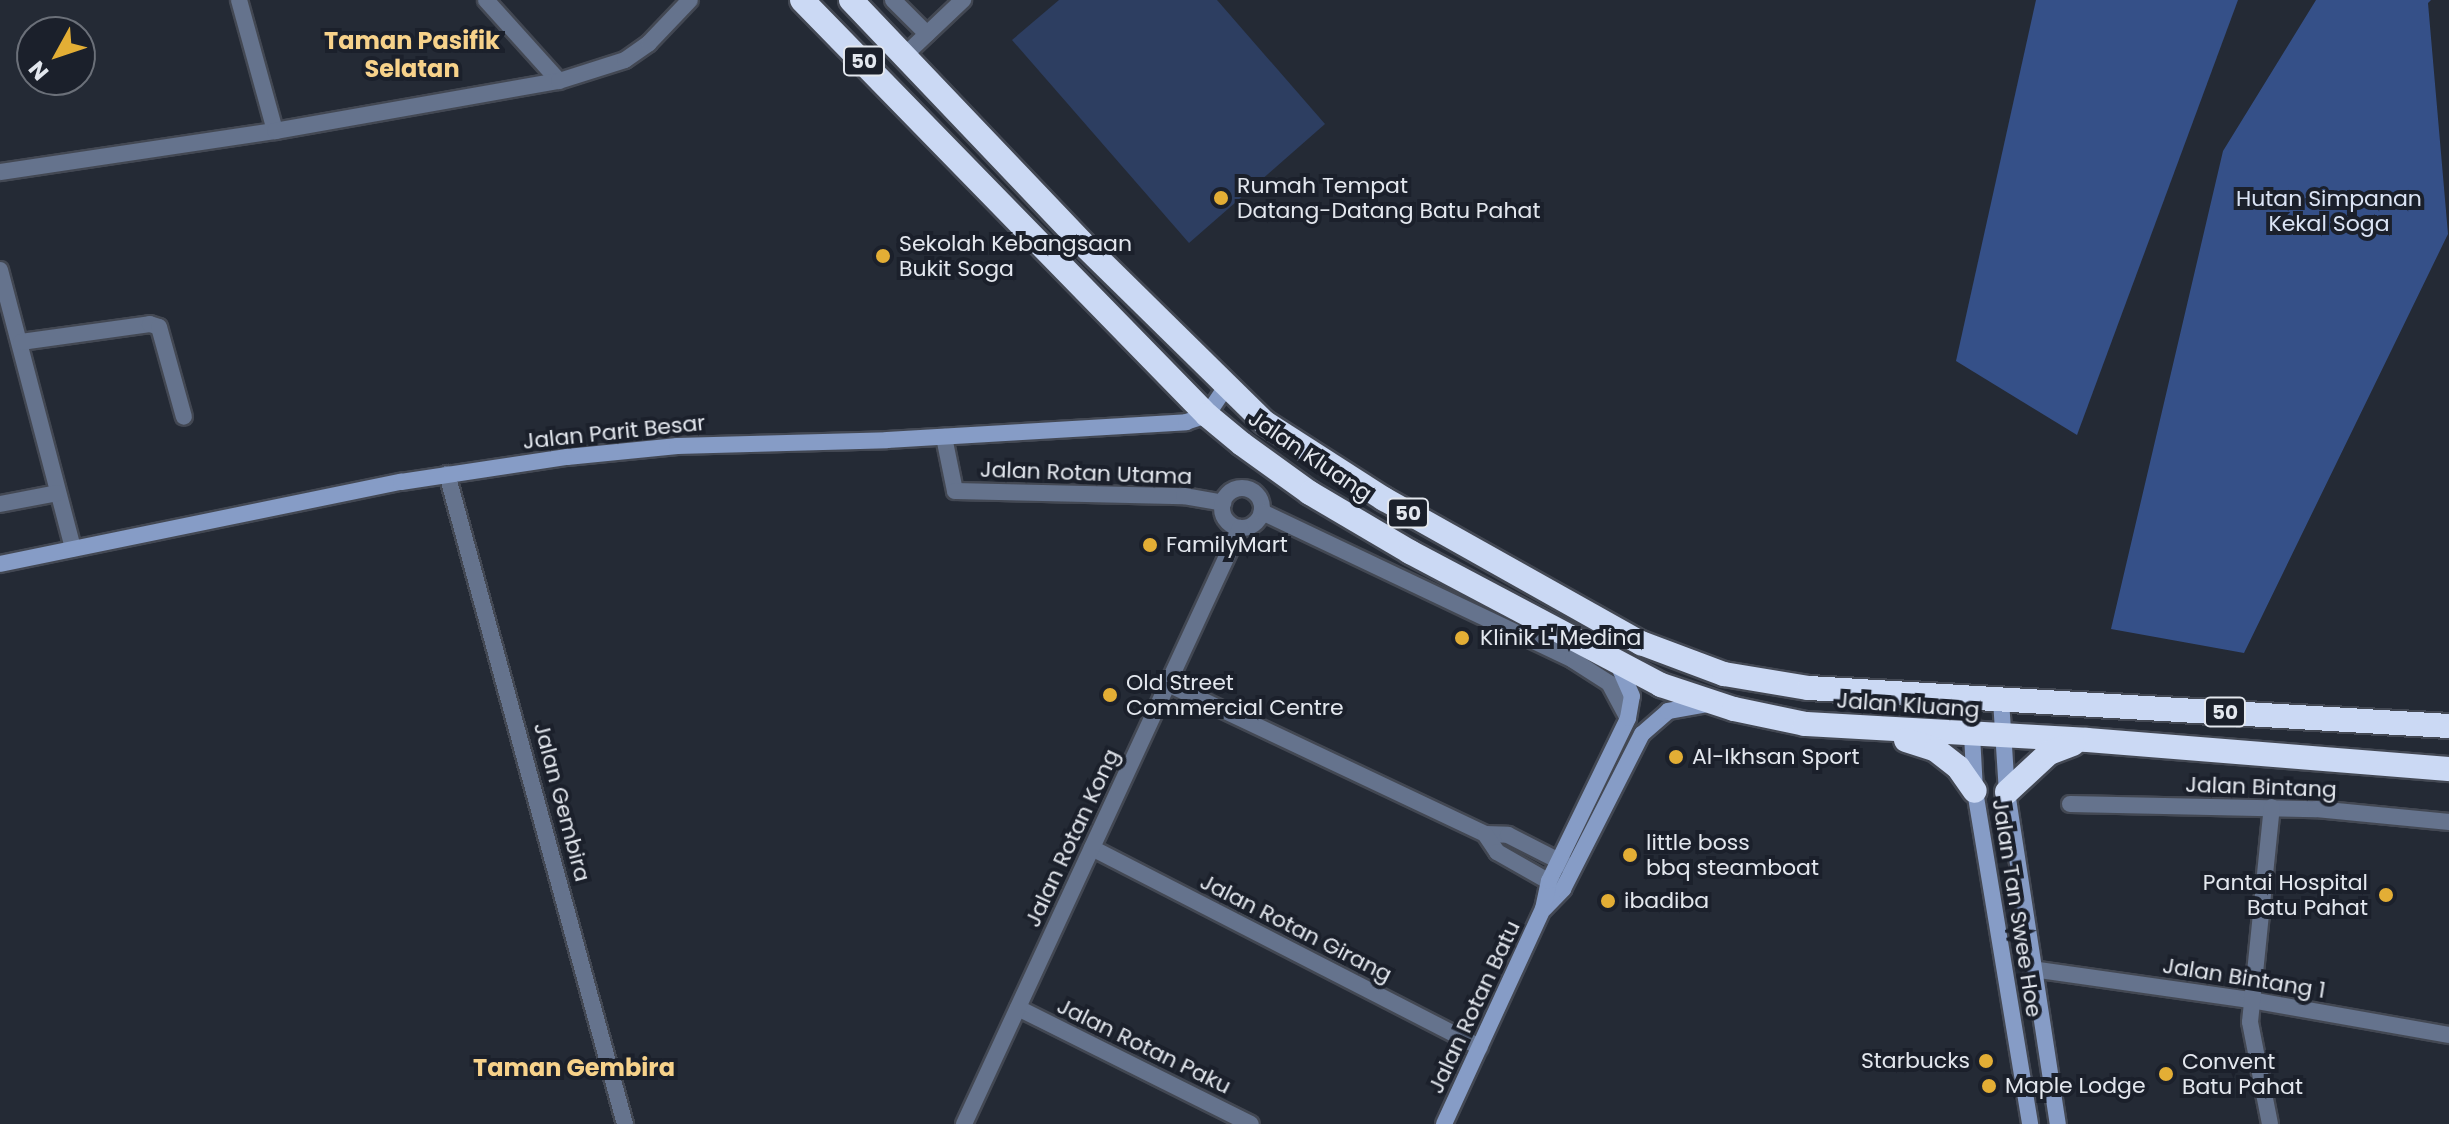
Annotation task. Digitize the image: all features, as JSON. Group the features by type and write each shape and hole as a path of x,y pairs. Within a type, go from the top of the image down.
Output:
{"highway":[{"name":"Jalan Kluang","path":"802,0 1207,415 1310,493 1410,552 1618,664 1713,704 1805,724 2002,738 2087,740 2449,769"},
{"name":"Jalan Kluang","path":"851,0 906,54 1083,244 1264,422 1384,499 1600,622 1679,660 1767,683 2449,726"},
{"path":"906,54 903,85 924,123"},
{"path":"1879,731 1936,750 1958,767 1975,791"},
{"path":"2007,792 2049,753 2087,740"}],"street":[{"path":"239,0 275,131"},
{"path":"486,0 559,81"},
{"path":"0,172 275,131 559,81 625,60 649,43 690,0"},
{"path":"893,0 927,34"},
{"path":"906,54 963,0"},
{"path":"0,270 73,549"},
{"path":"21,342 150,324 159,327 184,417"},
{"path":"1207,415 1226,387"},
{"name":"Jalan Parit Besar","path":"0,564 655,447 944,437 1186,422 1207,415"},
{"name":"Jalan Rotan Utama","path":"944,437 955,491 1184,496 1223,503 1231,492 1243,488 1260,498 1262,512 1573,660 1609,683 1628,718"},
{"name":"Jalan Gembira","path":"450,484 625,1124"},
{"path":"0,504 57,493"},
{"path":"1223,503 1224,516 1240,528 1257,522 1262,512"},
{"name":"Jalan Rotan Kong","path":"964,1124 1240,528"},
{"name":"Jalan Rotan Batu","path":"1567,866 1628,718 1632,696 1618,664"},
{"path":"1168,684 1485,834 1508,835 1567,866"},
{"name":"Jalan Tan Swee Hoe","path":"1970,698 1975,791 2030,1124"},
{"name":"Jalan Tan Swee Hoe","path":"2001,700 2007,792 2058,1124"},
{"name":"Jalan Rotan Batu","path":"1444,1124 1543,909 1642,734 1668,711 1690,705 1713,704"},
{"name":"Jalan Bintang","path":"2070,804 2272,807 2449,822"},
{"path":"2270,1124 2250,1022 2272,807"},
{"path":"1485,834 1497,852 1556,885"},
{"name":"Jalan Rotan Girang","path":"1092,848 1480,1047"},
{"name":"Jalan Bintang 1","path":"2032,969 2251,1000 2449,1035"},
{"name":"Jalan Rotan Paku","path":"1018,1008 1251,1124"}],"shaded area":[{"path":"1059,0 1217,0 1325,124 1189,243 1012,40"}],"green space":[{"path":"2036,0 2238,0 2077,435 1956,361"},
{"name":"Hutan Simpanan Kekal Soga","path":"2316,0 2431,0 2428,3 2448,234 2244,653 2111,629 2223,151"}],"place":[{"name":"Rumah Tempat Datang-Datang Batu Pahat","path":"1221,198"},
{"name":"Sekolah Kebangsaan Bukit Soga","path":"883,256"},
{"name":"FamilyMart","path":"1150,545"},
{"name":"Klinik L' Medina","path":"1462,638"},
{"name":"Old Street Commercial Centre","path":"1110,695"},
{"name":"Al-Ikhsan Sport","path":"1676,757"},
{"name":"little boss bbq steamboat","path":"1630,855"},
{"name":"Pantai Hospital Batu Pahat","path":"2386,895"},
{"name":"ibadiba","path":"1608,901"},
{"name":"Starbucks","path":"1986,1061"},
{"name":"Convent Batu Pahat","path":"2166,1074"},
{"name":"Maple Lodge","path":"1989,1086"}],"district":[{"name":"Taman Pasifik Selatan","path":"412,55"},
{"name":"Taman Gembira","path":"574,1068"}]}
